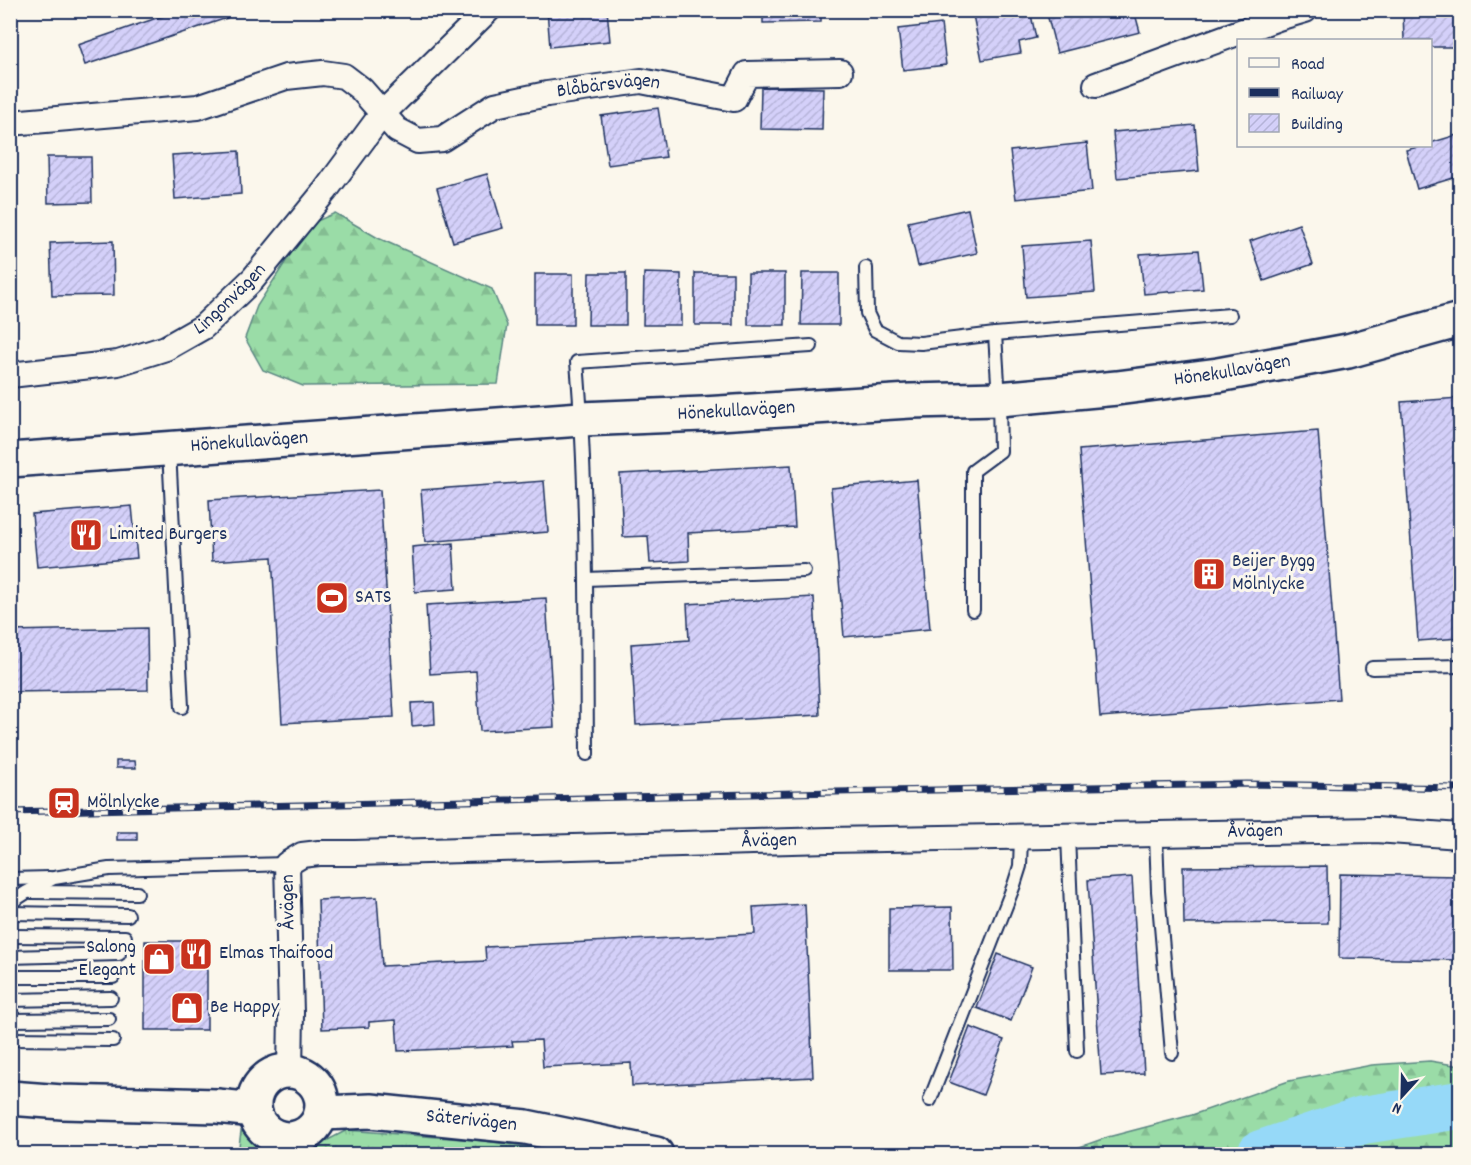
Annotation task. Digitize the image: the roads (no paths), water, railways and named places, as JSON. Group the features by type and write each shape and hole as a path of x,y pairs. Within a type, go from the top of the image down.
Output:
{"street":[{"name":"Lingonvägen","path":"10,375 118,363 166,348 203,327 253,279 325,191 382,114 488,10"},
{"path":"1096,86 1305,10"},
{"name":"Blåbärsvägen","path":"382,114 397,130 418,141 442,139 495,105 547,94 641,81 734,99 747,74 840,72"},
{"path":"10,123 198,107 286,77 323,73 344,75 361,89 382,114"},
{"name":"Hönekullavägen","path":"10,460 581,419 910,401 999,399 1117,388 1218,375 1348,351 1461,320"},
{"name":"Åvägen","path":"290,1071 291,1013 287,864 302,855 841,840 1376,830 1461,836"},
{"path":"290,1071 305,1075 316,1085 322,1098 322,1113 319,1122 305,1136 286,1140 277,1138 261,1128 254,1110 256,1093 260,1085 273,1074 290,1071"},
{"path":"10,1098 62,1102 217,1106 254,1110"},
{"name":"Säterivägen","path":"322,1113 371,1110 525,1127 656,1155"}],"lane":[{"path":"866,268 867,313 874,330 898,342 921,343 994,334 1230,315"},
{"path":"974,610 973,471 1000,451 994,334"},
{"path":"587,754 586,579 577,362 812,346"},
{"name":"Hönekullavägen","path":"169,449 182,707"},
{"path":"586,579 804,571"},
{"path":"1372,668 1461,666"},
{"path":"1156,834 1158,891 1172,1053"},
{"path":"1068,836 1077,1050"},
{"path":"930,1100 1014,885 1020,866 1021,837"},
{"path":"10,879 54,878 109,869 287,864"},
{"path":"10,903 54,878"},
{"path":"27,892 137,893"},
{"path":"10,913 128,915"},
{"path":"10,936 125,937"},
{"path":"10,957 119,954"},
{"path":"10,977 113,977"},
{"path":"10,1000 111,998"},
{"path":"10,1020 109,1019"},
{"path":"10,1039 113,1040"}],"waterway":[{"path":"1261,1154 1363,1120 1460,1105"}],"railway":[{"path":"10,812 1246,784 1460,788"}],"place":[{"name":"Limited Burgers","path":"86,535"},
{"name":"Beijer Bygg Mölnlycke","path":"1209,574"},
{"name":"SATS","path":"332,598"},
{"name":"Mölnlycke","path":"64,803"},
{"name":"Elmas Thaifood","path":"196,954"},
{"name":"Salong Elegant","path":"159,959"},
{"name":"Be Happy","path":"187,1008"}]}
